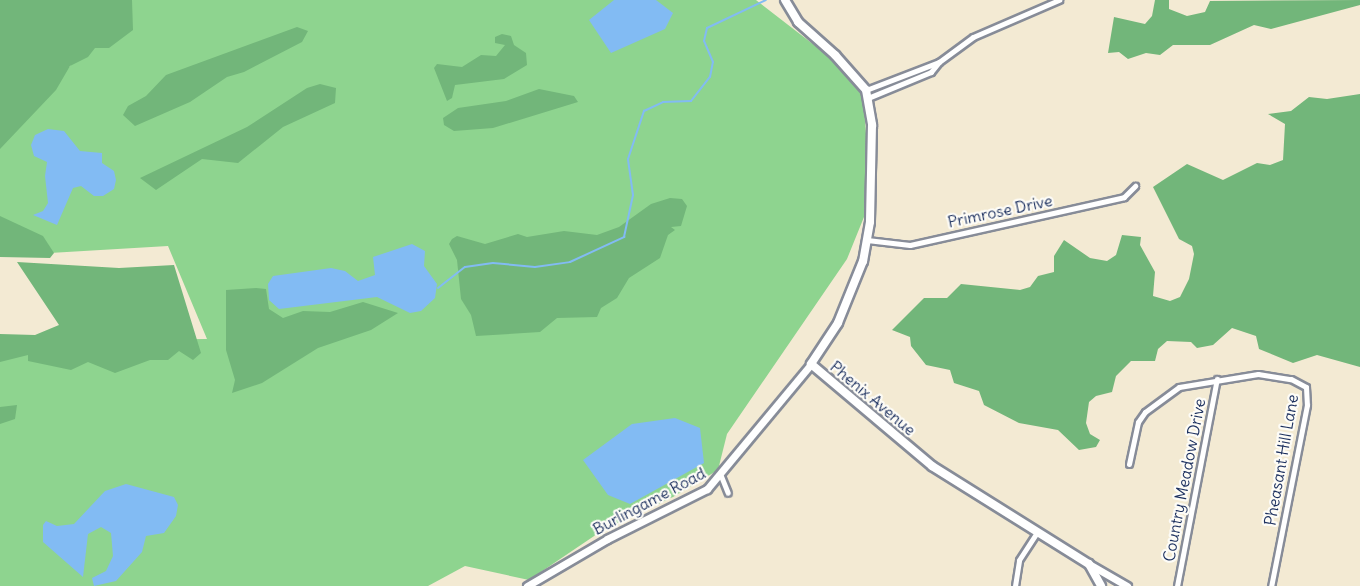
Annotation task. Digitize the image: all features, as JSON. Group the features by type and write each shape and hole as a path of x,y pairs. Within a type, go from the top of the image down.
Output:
{"main road":[{"path":"785,0 798,22 836,55 867,94"},
{"name":"Phenix Avenue","path":"867,94 872,125 867,240 853,294 811,364 932,466 1089,564 1101,586"}],"street":[{"path":"867,94 939,63 973,37 1059,0"},
{"name":"Primrose Drive","path":"867,240 910,245 1124,197 1135,186"},
{"name":"Burlingame Road","path":"527,586 607,538 707,489 722,476 811,364"},
{"name":"Pheasant Hill Lane","path":"1129,464 1138,422 1152,405 1179,387 1257,374 1291,379 1306,387 1307,405 1271,586"},
{"name":"Country Meadow Drive","path":"1177,586 1218,379"},
{"path":"722,476 728,493"},
{"path":"1015,586 1019,560 1037,532"},
{"path":"1089,564 1127,586"}],"green space":[{"path":"0,0 132,0 133,30 109,48 95,48 88,57 70,66 56,90 0,149"},
{"path":"127,0 756,0 862,82 869,172 864,217 847,259 727,434 718,470 673,497 603,530 529,580 465,566 428,586 0,586 0,349 82,340 207,339 168,246 33,254 0,218 0,147"},
{"path":"1155,0 1169,0 1169,9 1187,16 1205,12 1210,1 1360,0 1360,5 1271,29 1254,25 1210,45 1173,45 1160,55 1146,53 1128,59 1119,52 1108,53 1114,17 1145,24 1152,16"},
{"path":"297,27 308,31 302,42 244,72 227,77 190,102 135,126 123,115 128,106 146,96 166,75"},
{"path":"502,34 511,36 514,45 526,53 527,65 504,79 455,85 452,98 447,101 434,68 437,64 462,67 481,55 496,56 505,45 495,43 495,37"},
{"path":"320,84 336,88 335,103 283,127 238,163 202,159 156,190 140,178 247,127 307,88"},
{"path":"539,89 574,96 578,102 493,128 454,131 444,125 443,118 458,108 506,101"},
{"path":"1360,94 1360,367 1317,355 1293,363 1259,349 1256,336 1232,328 1213,345 1197,348 1191,342 1167,341 1158,349 1155,361 1131,361 1116,376 1112,392 1096,396 1089,402 1086,423 1090,434 1100,440 1096,447 1079,450 1058,430 1019,423 984,405 979,391 954,383 950,370 926,365 911,346 910,337 892,330 924,298 947,298 961,284 1020,290 1030,287 1038,276 1054,272 1054,256 1064,240 1090,258 1107,261 1116,255 1122,235 1141,237 1140,245 1155,272 1153,296 1170,301 1180,297 1189,279 1194,254 1192,246 1179,239 1153,187 1187,164 1223,180 1257,163 1270,165 1283,160 1285,124 1268,114 1291,111 1309,97 1327,99"},
{"path":"670,198 682,199 687,206 681,226 671,227 675,230 668,235 660,258 629,278 617,298 601,308 597,317 557,318 540,332 476,336 471,315 461,299 457,260 449,244 452,239 457,236 485,244 518,234 527,237 564,231 597,235 619,227 651,204"},
{"path":"0,216 43,236 54,253 50,258 0,257"},
{"path":"17,262 119,268 174,265 201,353 193,360 179,351 168,360 150,360 115,373 88,362 71,370 28,361 28,355 0,362 0,334 35,335 59,325"},
{"path":"266,289 269,309 283,318 303,311 330,312 363,302 398,313 371,330 318,348 262,383 232,393 235,380 226,350 226,290"},
{"path":"17,405 15,419 0,424 0,407"}],"water":[{"path":"614,0 656,0 673,13 665,29 611,53 589,20"},
{"path":"48,129 64,131 80,151 102,153 102,163 114,171 116,180 114,189 103,196 94,196 81,186 73,188 57,225 33,215 43,211 48,203 45,176 47,162 34,156 31,145 35,135"},
{"path":"412,244 425,251 424,266 437,284 435,298 421,311 410,313 377,297 279,309 269,300 268,284 273,276 331,268 345,271 358,281 375,275 373,257"},
{"path":"675,418 700,428 704,463 630,504 608,495 583,460 632,424"},
{"path":"126,484 174,497 178,505 176,516 164,533 146,536 142,552 116,581 94,586 92,578 106,571 113,556 111,533 101,527 88,534 83,577 43,542 43,525 46,521 57,526 74,524 105,491"}],"waterway":[{"path":"438,288 465,267 493,263 535,267 570,262 624,237 633,195 628,159 644,111 663,102 691,101 710,77 713,62 704,41 707,28 766,0"}]}
